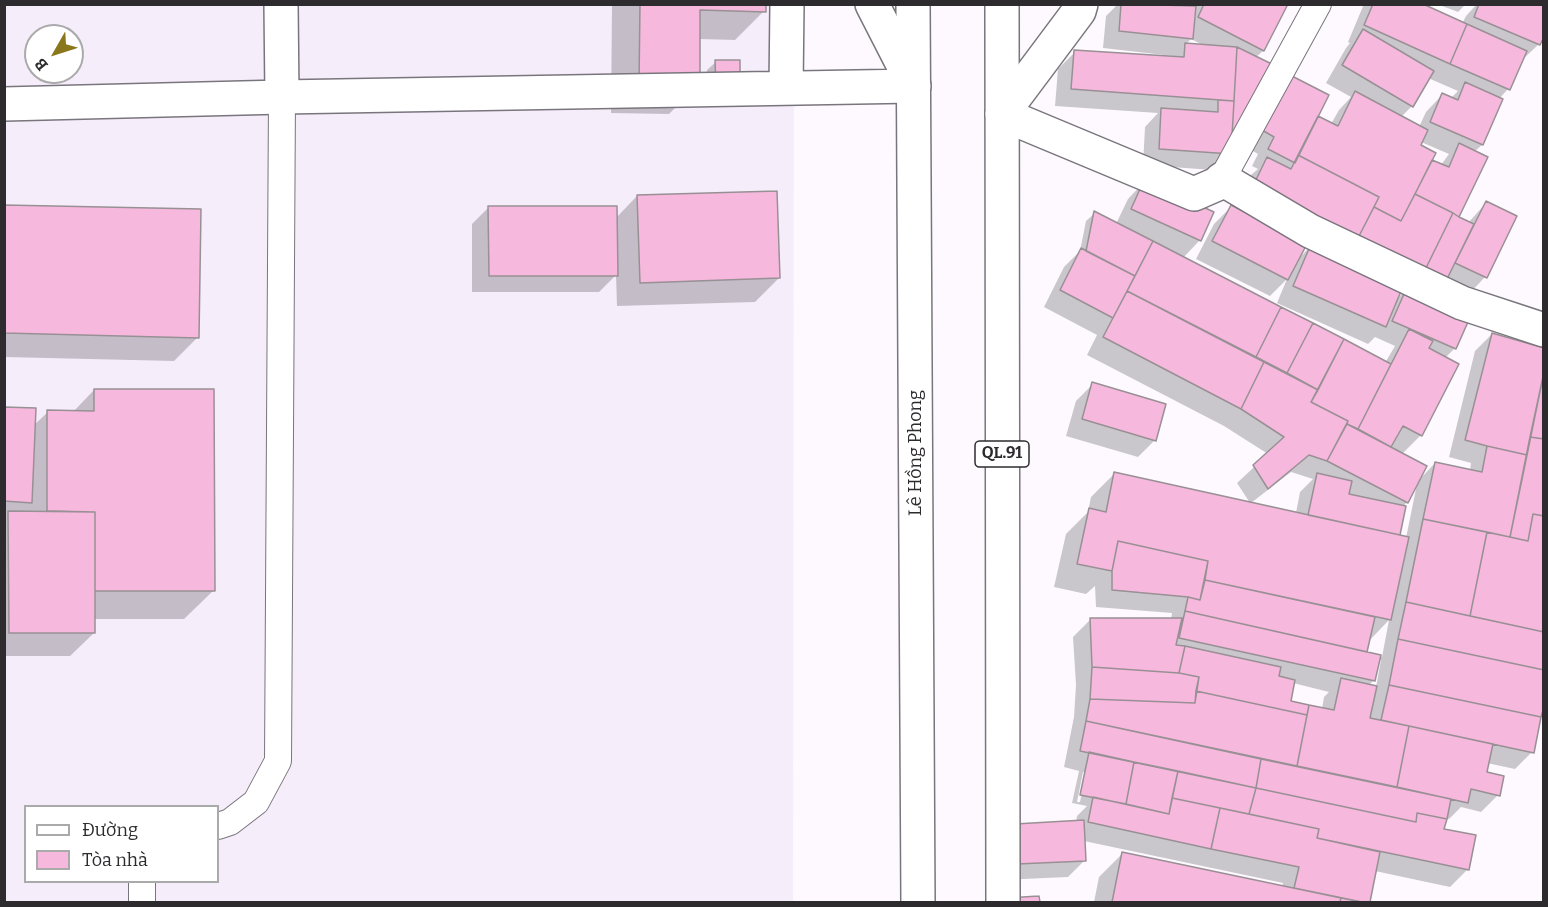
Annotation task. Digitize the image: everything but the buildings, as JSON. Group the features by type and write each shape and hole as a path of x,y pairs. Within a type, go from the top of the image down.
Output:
{"main road":[{"path":"281,4 282,96"},
{"path":"786,88 787,4"},
{"path":"4,104 282,96 914,86 872,4"},
{"name":"Lê Hồng Phong","path":"913,4 918,903"},
{"name":"QL.91","path":"1002,4 1003,903"},
{"path":"1081,4 1079,11 1002,114 1194,194 1222,179 1310,231 1462,303 1544,330"}],"lane":[{"path":"1222,179 1318,4"},
{"path":"219,826 230,822 256,802 278,761 282,96"},
{"path":"142,883 142,903"}],"shaded area":[{"path":"5,5 794,5 793,902 5,902"}]}
